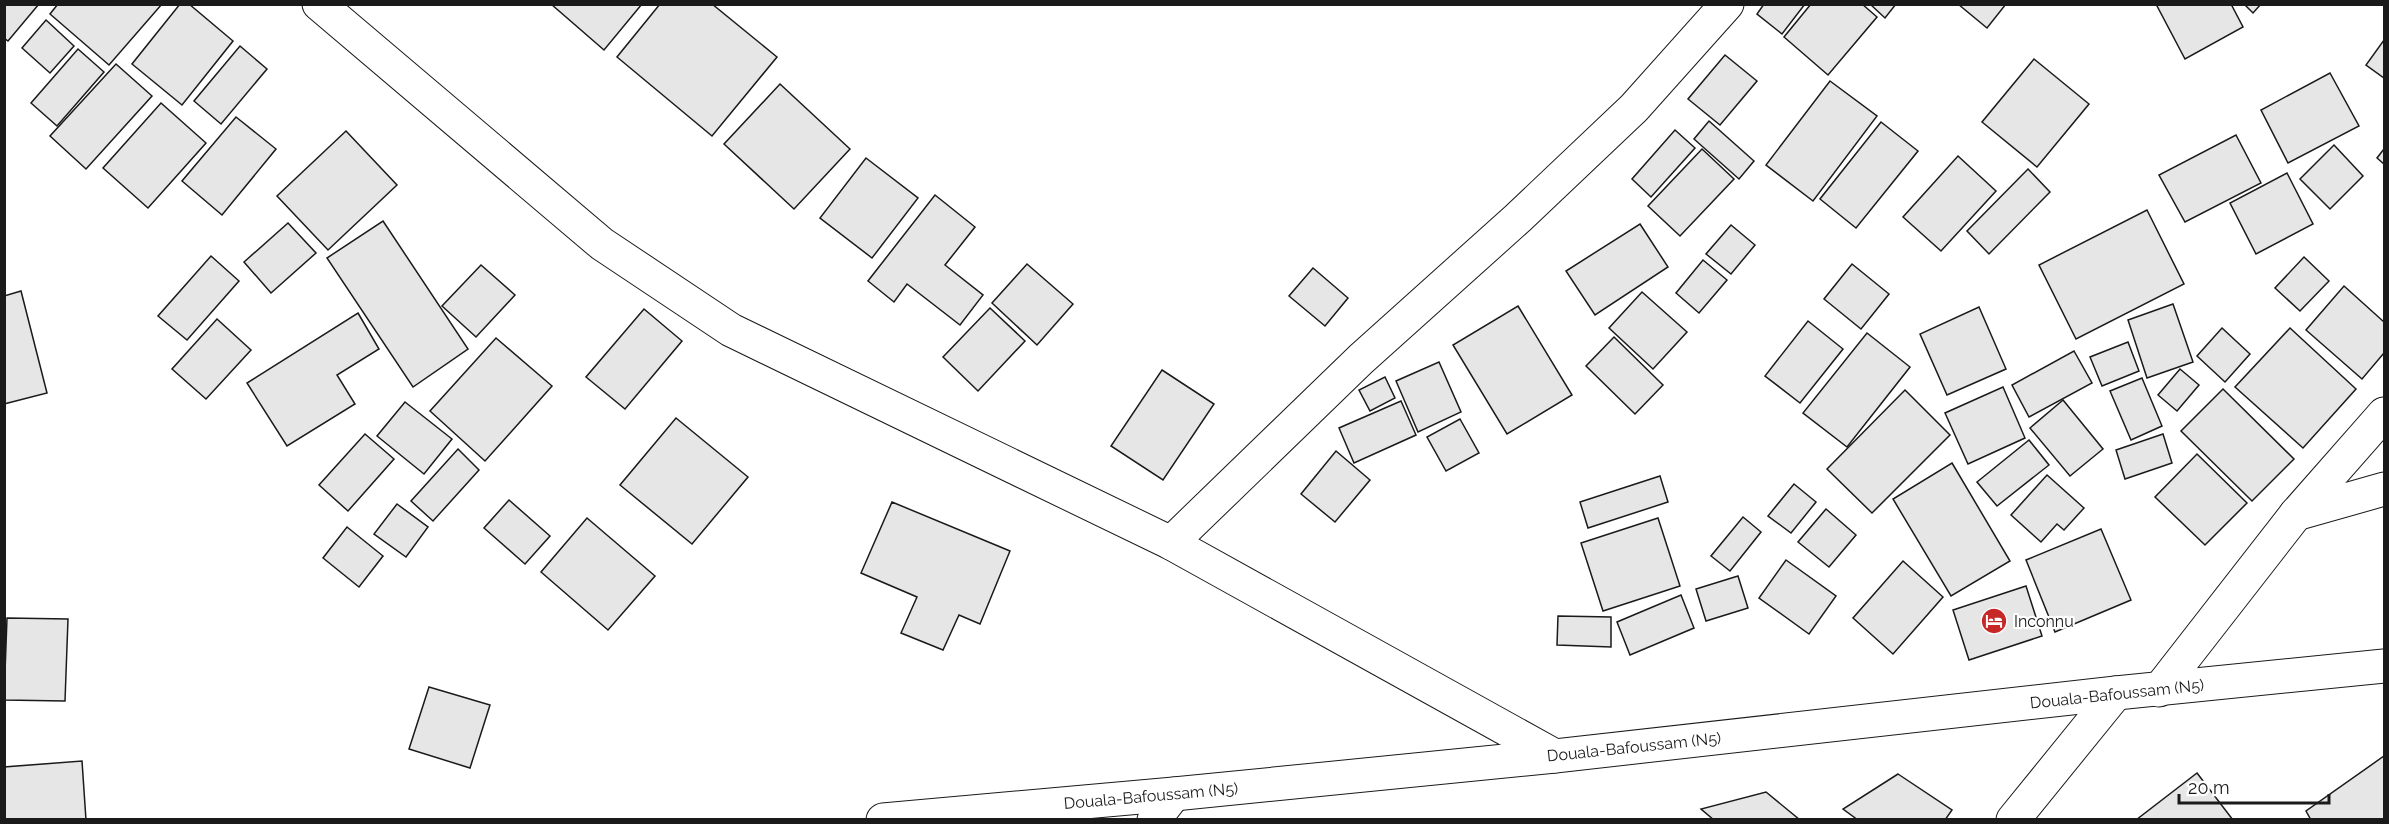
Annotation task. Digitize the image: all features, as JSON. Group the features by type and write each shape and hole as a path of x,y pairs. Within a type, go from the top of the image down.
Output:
{"main road":[{"path":"318,4 602,244 731,330 1171,543 1555,756"},
{"path":"1171,543 1361,359 1518,218 1634,108 1727,4"},
{"path":"2160,690 2296,514 2385,414"},
{"path":"2296,514 2385,489"},
{"name":"Douala-Bafoussam (N5)","path":"883,819 1174,794 1555,756 2116,693 2385,666"},
{"path":"2013,819 2116,693"},
{"path":"1154,819 1174,794"}],"building":[{"path":"4,4 39,4 8,41 4,38"},
{"path":"58,4 162,4 109,65 50,14"},
{"path":"180,4 189,4 233,41 182,105 132,64"},
{"path":"551,4 642,4 604,50"},
{"path":"660,4 712,4 777,57 712,136 617,57"},
{"path":"1764,4 1805,4 1782,34 1757,14"},
{"path":"1811,4 1862,4 1877,17 1828,75 1784,37"},
{"path":"1870,4 1896,4 1885,18"},
{"path":"1958,4 2006,4 1987,28"},
{"path":"2156,4 2231,4 2243,27 2185,59"},
{"path":"2244,4 2261,4 2253,13"},
{"path":"46,20 74,46 50,73 22,48"},
{"path":"2384,40 2384,78 2366,65"},
{"path":"240,46 267,69 221,124 194,101"},
{"path":"78,49 104,72 57,126 31,103"},
{"path":"1725,55 1757,81 1720,125 1688,99"},
{"path":"2034,59 2089,104 2037,167 1982,122"},
{"path":"116,64 152,96 86,169 50,136"},
{"path":"2330,73 2359,126 2288,163 2261,110"},
{"path":"1830,81 1877,116 1813,201 1766,165"},
{"path":"780,84 850,149 794,209 724,144"},
{"path":"161,103 206,143 148,208 103,168"},
{"path":"236,117 276,149 222,215 182,181"},
{"path":"1709,121 1754,161 1739,179 1694,139"},
{"path":"1881,122 1918,151 1856,228 1820,199"},
{"path":"1675,130 1695,148 1651,197 1632,179"},
{"path":"346,131 397,185 328,250 277,196"},
{"path":"2236,135 2261,183 2185,222 2159,175"},
{"path":"2334,145 2363,176 2330,209 2300,179"},
{"path":"1702,149 1734,179 1680,236 1648,206"},
{"path":"2384,149 2384,164 2377,158"},
{"path":"1958,156 1996,191 1941,251 1903,217"},
{"path":"866,158 918,198 872,258 820,218"},
{"path":"2028,169 2050,192 1989,254 1967,231"},
{"path":"2287,173 2313,224 2256,254 2230,203"},
{"path":"935,195 975,227 945,265 983,295 960,325 907,284 894,302 868,281"},
{"path":"2147,210 2184,284 2076,339 2039,265"},
{"path":"383,221 468,349 413,387 327,258"},
{"path":"288,223 316,253 271,293 244,262"},
{"path":"1640,224 1668,267 1595,315 1566,271"},
{"path":"1731,225 1755,245 1731,274 1706,254"},
{"path":"211,256 239,281 187,340 158,316"},
{"path":"2304,257 2329,281 2300,311 2275,288"},
{"path":"1703,260 1727,280 1699,313 1676,293"},
{"path":"1027,264 1073,304 1037,345 992,303"},
{"path":"1852,264 1889,294 1861,329 1824,299"},
{"path":"481,265 515,295 476,337 442,306"},
{"path":"1313,268 1348,298 1325,326 1289,296"},
{"path":"2344,286 2384,322 2384,353 2362,379 2306,330"},
{"path":"21,291 47,393 4,404 4,296"},
{"path":"1642,292 1687,332 1653,369 1609,328"},
{"path":"2173,304 2193,362 2147,378 2128,320"},
{"path":"1518,306 1572,395 1507,434 1453,345"},
{"path":"1979,307 2006,369 1947,395 1920,334"},
{"path":"990,308 1025,341 978,391 943,357"},
{"path":"644,309 682,341 625,409 586,377"},
{"path":"358,313 379,349 337,375 355,404 287,446 247,383"},
{"path":"217,319 251,350 206,399 172,369"},
{"path":"1808,321 1843,349 1800,403 1765,376"},
{"path":"2222,328 2250,354 2225,382 2197,356"},
{"path":"2290,328 2356,389 2303,448 2235,387"},
{"path":"1867,333 1910,367 1847,447 1803,413"},
{"path":"1614,337 1663,385 1635,414 1586,366"},
{"path":"496,338 552,386 485,461 430,411"},
{"path":"2128,342 2139,371 2102,386 2090,357"},
{"path":"2074,351 2092,383 2029,417 2012,385"},
{"path":"1439,362 1461,412 1418,432 1396,381"},
{"path":"2180,369 2199,385 2177,411 2158,395"},
{"path":"1162,370 1214,404 1163,480 1111,446"},
{"path":"1385,377 1395,398 1370,411 1359,390"},
{"path":"2142,378 2162,426 2131,440 2110,391"},
{"path":"2003,387 2025,438 1968,464 1945,413"},
{"path":"2223,389 2294,459 2252,501 2181,431"},
{"path":"1905,390 1950,435 1872,513 1827,469"},
{"path":"2063,400 2103,449 2070,476 2030,428"},
{"path":"1401,401 1416,435 1354,463 1339,428"},
{"path":"405,402 452,439 424,474 377,436"},
{"path":"676,418 748,477 692,544 620,485"},
{"path":"1460,419 1479,453 1446,471 1427,437"},
{"path":"365,434 394,459 348,511 319,485"},
{"path":"2163,434 2172,463 2125,479 2116,450"},
{"path":"2029,440 2049,465 1997,506 1977,482"},
{"path":"458,449 479,470 433,521 411,501"},
{"path":"1336,451 1370,480 1335,522 1301,494"},
{"path":"2197,454 2247,503 2205,545 2155,497"},
{"path":"1952,463 2010,561 1951,596 1893,499"},
{"path":"2047,475 2084,508 2064,530 2057,524 2041,542 2011,515"},
{"path":"1660,476 1668,502 1588,528 1580,502"},
{"path":"1794,484 1816,502 1791,533 1768,516"},
{"path":"509,500 550,536 525,564 484,528"},
{"path":"892,502 1010,551 980,624 959,615 943,650 901,633 917,597 861,573"},
{"path":"397,504 428,527 406,557 374,534"},
{"path":"1826,509 1856,535 1829,567 1798,542"},
{"path":"1743,517 1761,532 1730,571 1711,556"},
{"path":"587,518 655,576 608,630 541,572"},
{"path":"1658,518 1680,586 1603,611 1581,543"},
{"path":"347,527 383,556 359,587 323,558"},
{"path":"2101,529 2131,600 2055,632 2026,560"},
{"path":"1786,560 1836,596 1809,634 1759,598"},
{"path":"1903,561 1943,597 1893,654 1853,618"},
{"path":"1738,576 1748,608 1706,621 1696,589"},
{"path":"2026,586 2042,636 1969,660 1953,610"},
{"path":"1681,595 1694,628 1630,655 1617,622"},
{"path":"1558,616 1611,617 1611,647 1557,645"},
{"path":"7,618 68,619 65,701 4,700"},
{"path":"429,687 490,705 470,768 409,749"},
{"path":"2384,756 2384,820 2311,820 2306,811"},
{"path":"82,761 86,820 4,820 4,767"},
{"path":"2197,773 2233,820 2136,820"},
{"path":"1898,774 1952,810 1945,820 1858,820 1843,809"},
{"path":"1766,792 1800,820 1714,820 1701,809"}],"place":[{"name":"Inconnu","path":"1994,621"}]}
